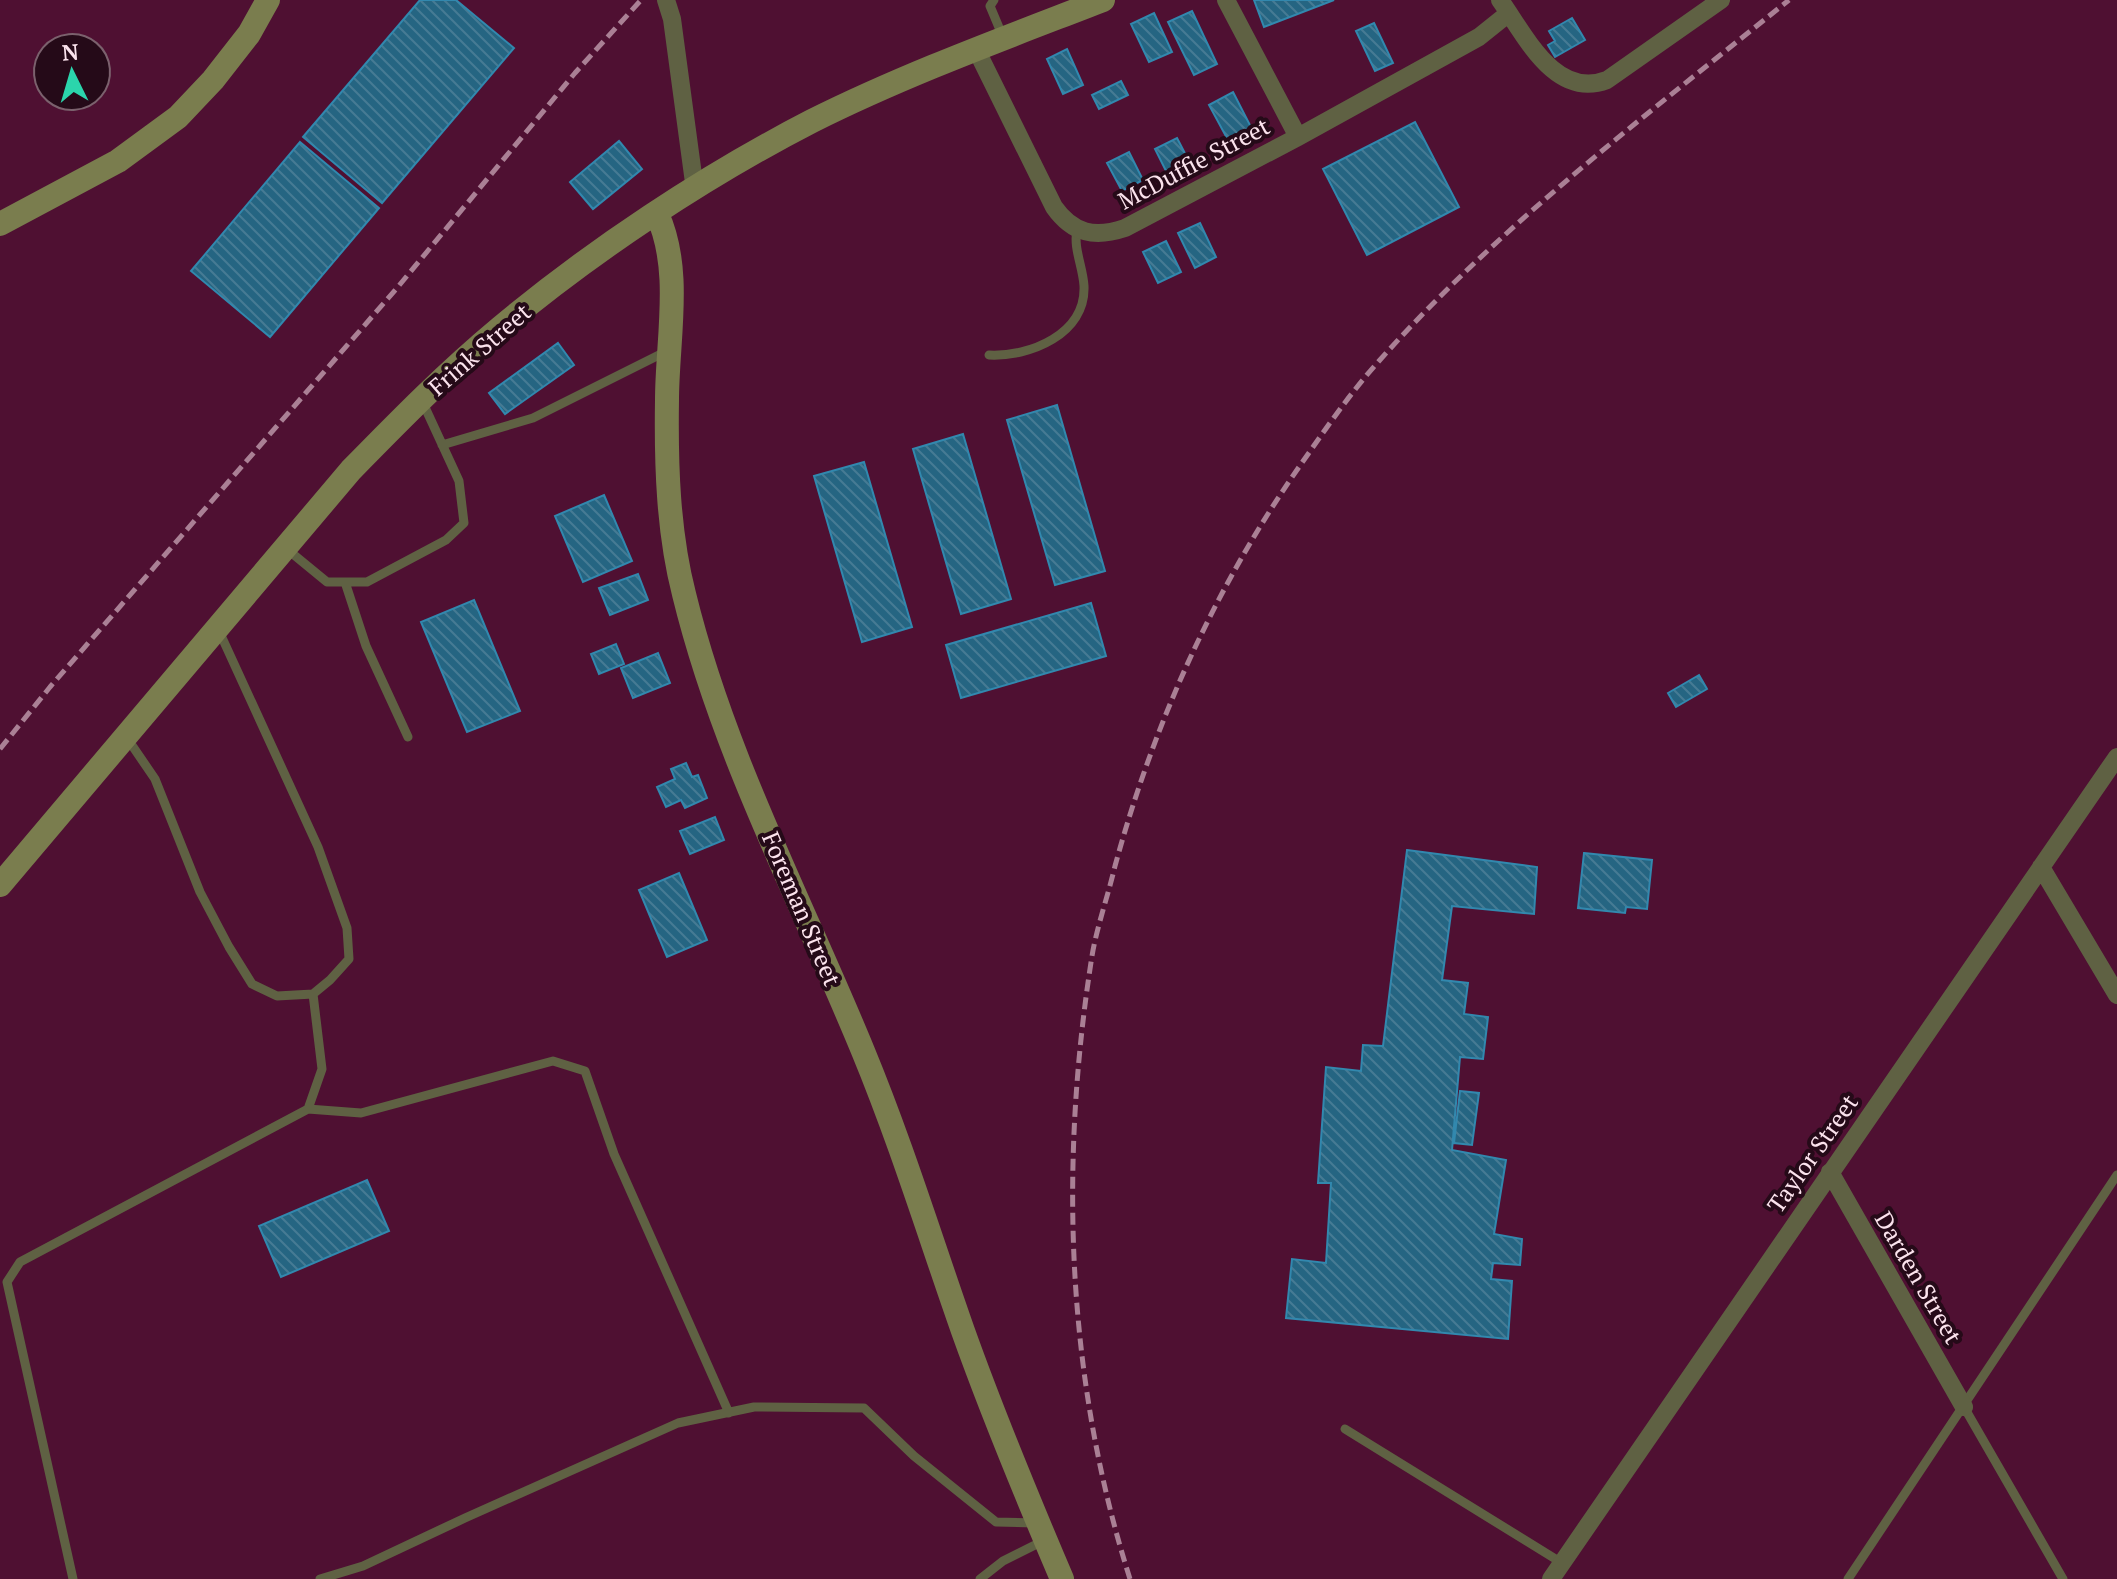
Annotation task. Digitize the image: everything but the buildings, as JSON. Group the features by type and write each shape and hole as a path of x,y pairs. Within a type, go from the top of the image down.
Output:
{"street":[{"path":"0,224 118,161 178,117 213,80 249,34 268,0"},
{"path":"666,0 672,19 695,190"},
{"name":"Frink Street","path":"0,885 351,470 500,328 611,244 746,158 812,122 916,72 1103,0"},
{"path":"1226,0 1298,137"},
{"path":"1504,6 1550,69 1564,79 1594,85 1607,80 1721,0"},
{"name":"McDuffie Street","path":"1077,230 1093,234 1125,228 1479,37 1504,6"},
{"path":"976,49 1054,207 1063,220 1077,230"},
{"name":"Foreman Street","path":"657,214 665,231 671,264 667,454 675,545 683,591 706,672 741,770 863,1050 909,1169 967,1342 1062,1579"},
{"name":"Taylor Street","path":"1557,1571 2117,757"},
{"path":"2041,867 2117,995"},
{"name":"Darden Street","path":"1830,1172 1964,1407"}],"lane":[{"path":"994,0 990,6 1003,39"},
{"path":"989,355 1019,353 1061,335 1078,319 1084,288 1076,244 1077,230"},
{"path":"442,445 533,418 668,351"},
{"path":"285,547 327,582 367,582 446,540 464,523 459,481 422,400"},
{"path":"345,582 366,646 408,737"},
{"path":"126,735 155,779 200,892 252,984 277,996 313,994 349,959 347,928 318,847 217,627"},
{"path":"308,1109 322,1069 313,994"},
{"path":"73,1579 7,1282 20,1262 308,1109 361,1113 553,1061 585,1071 614,1154 729,1413"},
{"path":"1848,1579 2117,1175"},
{"path":"320,1579 363,1566 678,1423 754,1407 864,1408 914,1456 996,1522 1042,1532"},
{"path":"1964,1407 2063,1579"},
{"path":"1345,1429 1557,1571"},
{"path":"980,1579 1042,1532"}],"railway":[{"path":"0,749 50,687 397,288 575,73 641,0"},
{"path":"1130,1579 1092,1426 1081,1348 1073,1192 1075,1113 1082,1034 1097,934 1131,811 1170,705 1217,602 1274,504 1350,396 1379,361 1474,263 1576,172 1789,0"}]}
